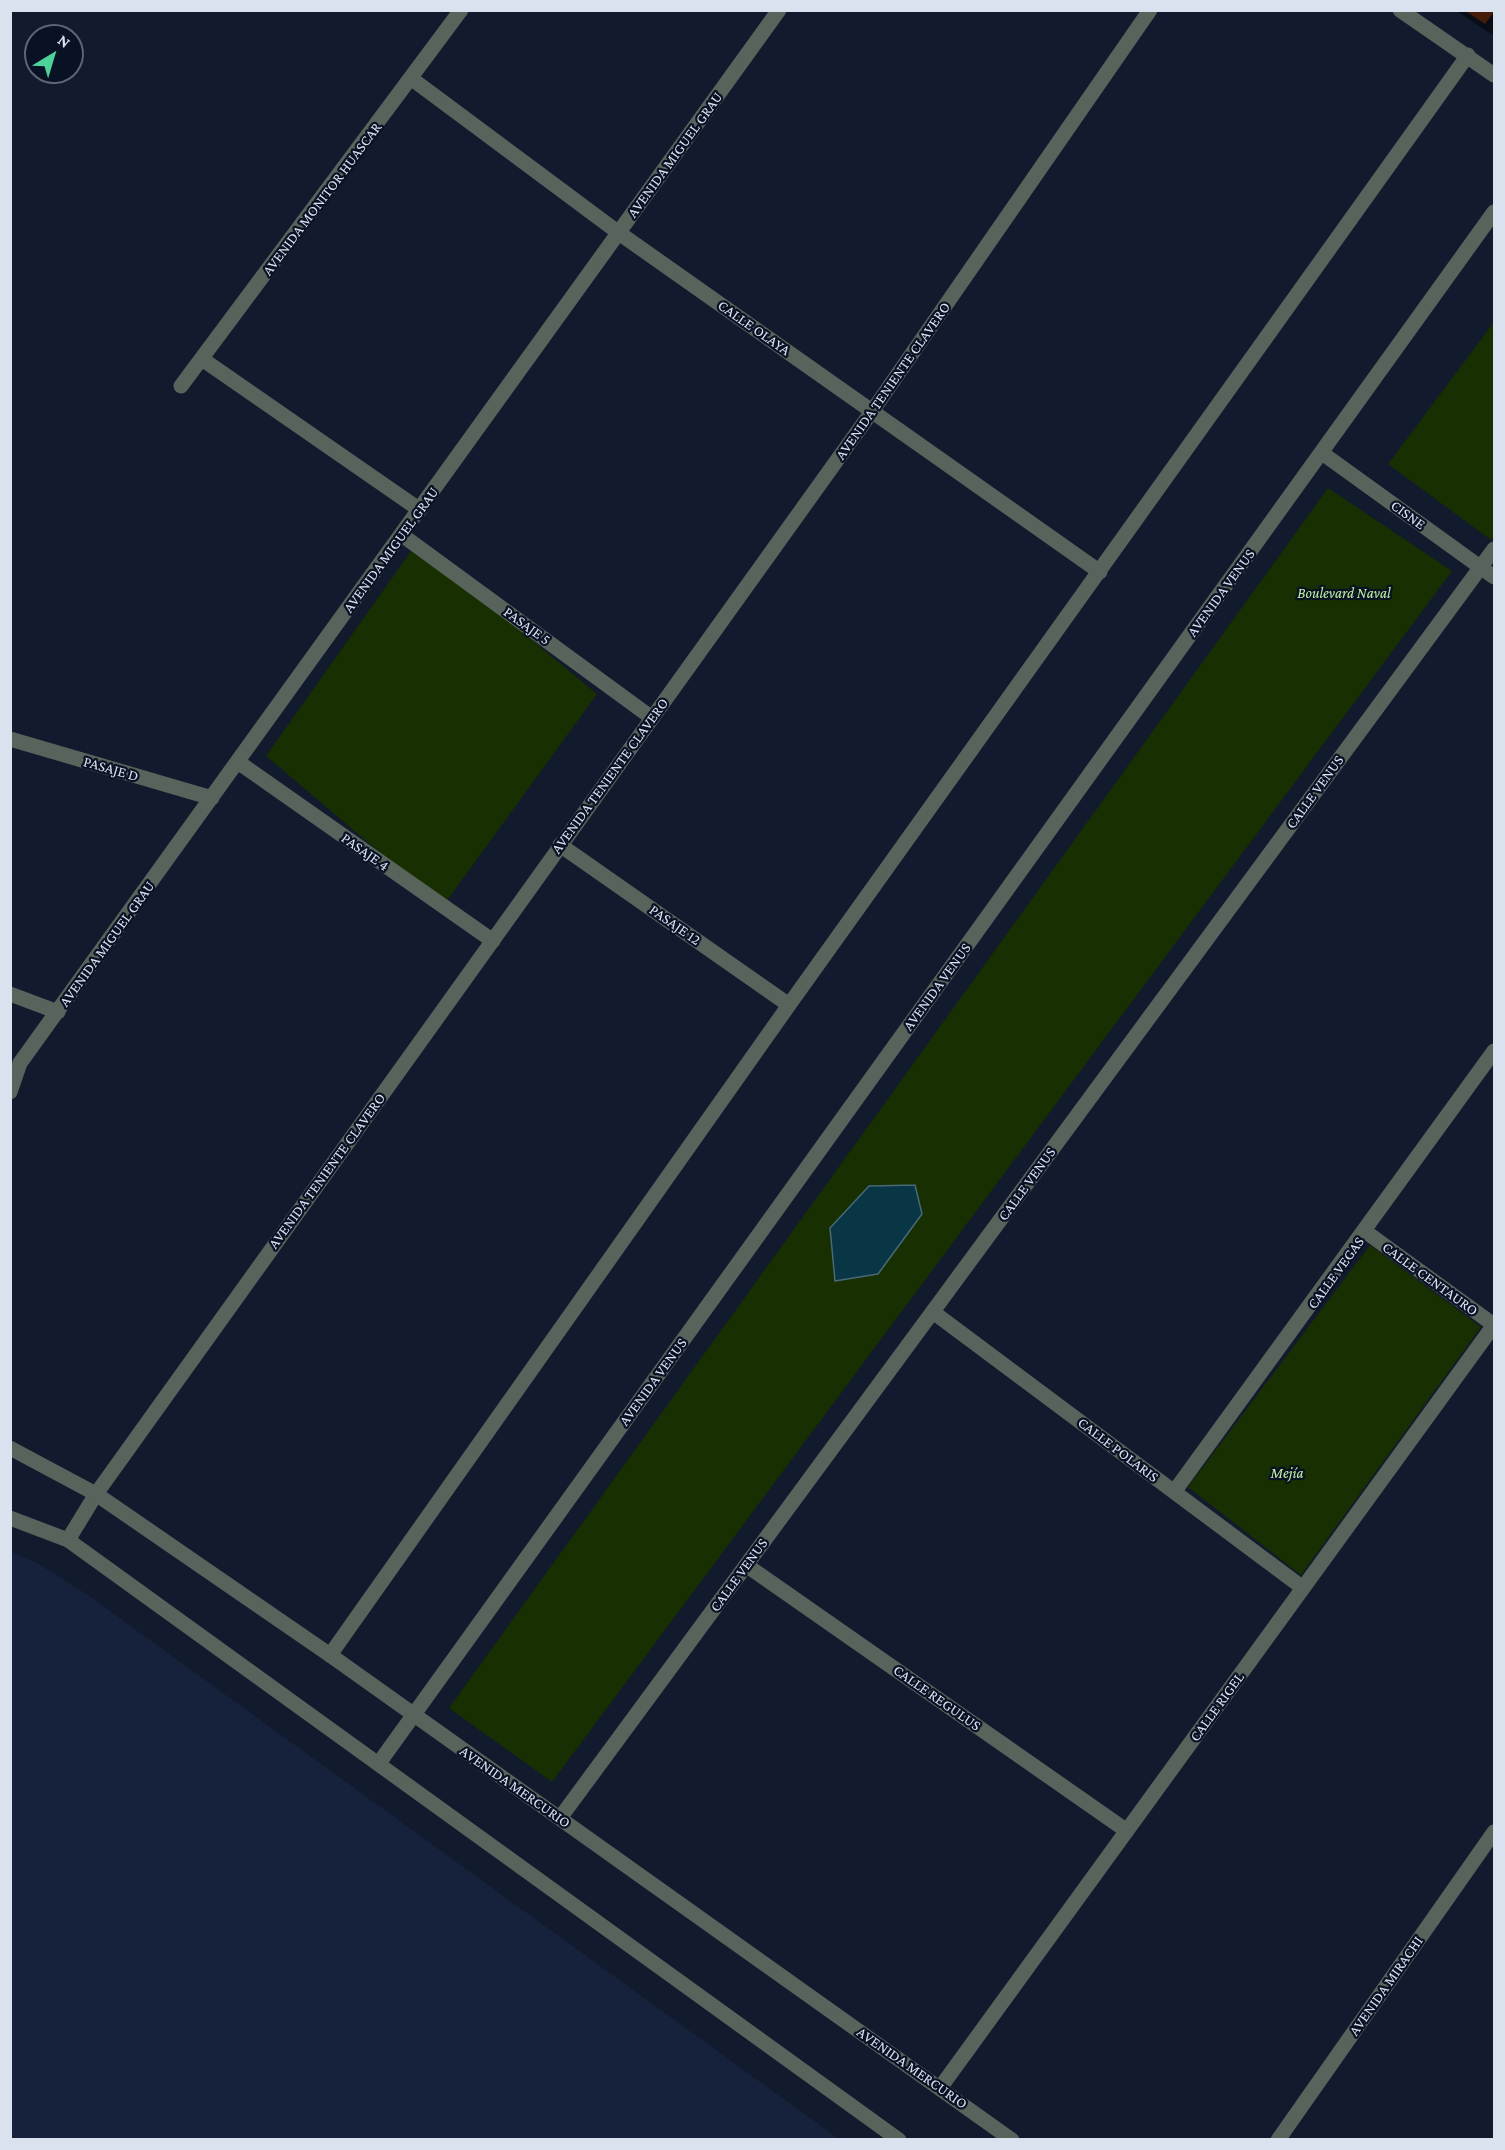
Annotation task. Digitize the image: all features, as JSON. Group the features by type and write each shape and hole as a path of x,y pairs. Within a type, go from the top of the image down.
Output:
{"street":[{"name":"AVENIDA MONITOR HUASCAR","path":"181,386 412,79 461,10"},
{"name":"AVENIDA MIGUEL GRAU","path":"10,1092 20,1063 779,10"},
{"name":"AVENIDA TENIENTE CLAVERO","path":"68,1540 96,1494 873,410 1150,10"},
{"path":"1400,10 1494,75"},
{"path":"330,1655 789,1005 1468,56"},
{"name":"CALLE OLAYA","path":"412,79 619,233 1100,572"},
{"name":"AVENIDA VENUS","path":"379,1763 1494,212"},
{"path":"202,359 420,510"},
{"name":"CISNE","path":"1322,453 1494,577"},
{"name":"PASAJE 5","path":"402,535 652,718"},
{"name":"CALLE VENUS","path":"560,1818 1494,549"},
{"name":"PASAJE D","path":"10,739 212,798"},
{"name":"PASAJE 4","path":"238,762 493,941"},
{"name":"PASAJE 12","path":"560,845 789,1005"},
{"path":"10,994 58,1012"},
{"name":"CALLE VEGAS","path":"1174,1492 1366,1232 1494,1051"},
{"name":"CALLE CENTAURO","path":"1366,1232 1494,1325"},
{"name":"CALLE POLARIS","path":"933,1312 1303,1588"},
{"name":"CALLE RIGEL","path":"940,2088 1494,1325"},
{"name":"AVENIDA MERCURIO","path":"10,1448 96,1494 330,1655 1012,2139"},
{"path":"10,1518 68,1540 899,2139"},
{"name":"CALLE REGULUS","path":"746,1565 1127,1831"},
{"name":"AVENIDA MIRACHI","path":"1278,2139 1494,1832"}],"shaded area":[{"path":"915,1185 922,1214 878,1274 835,1281 830,1228 869,1186"},
{"path":"10,1551 37,1563 85,1593 839,2139 11,2139"}],"green space":[{"path":"1494,322 1494,536 1491,540 1388,464"},
{"name":"Boulevard Naval","path":"1328,488 1452,571 552,1782 449,1708"},
{"path":"416,544 597,694 443,906 266,756"},
{"name":"Mejía","path":"1370,1245 1481,1327 1301,1575 1188,1487"}],"building":[{"path":"1464,10 1494,10 1494,12 1485,24"}]}
